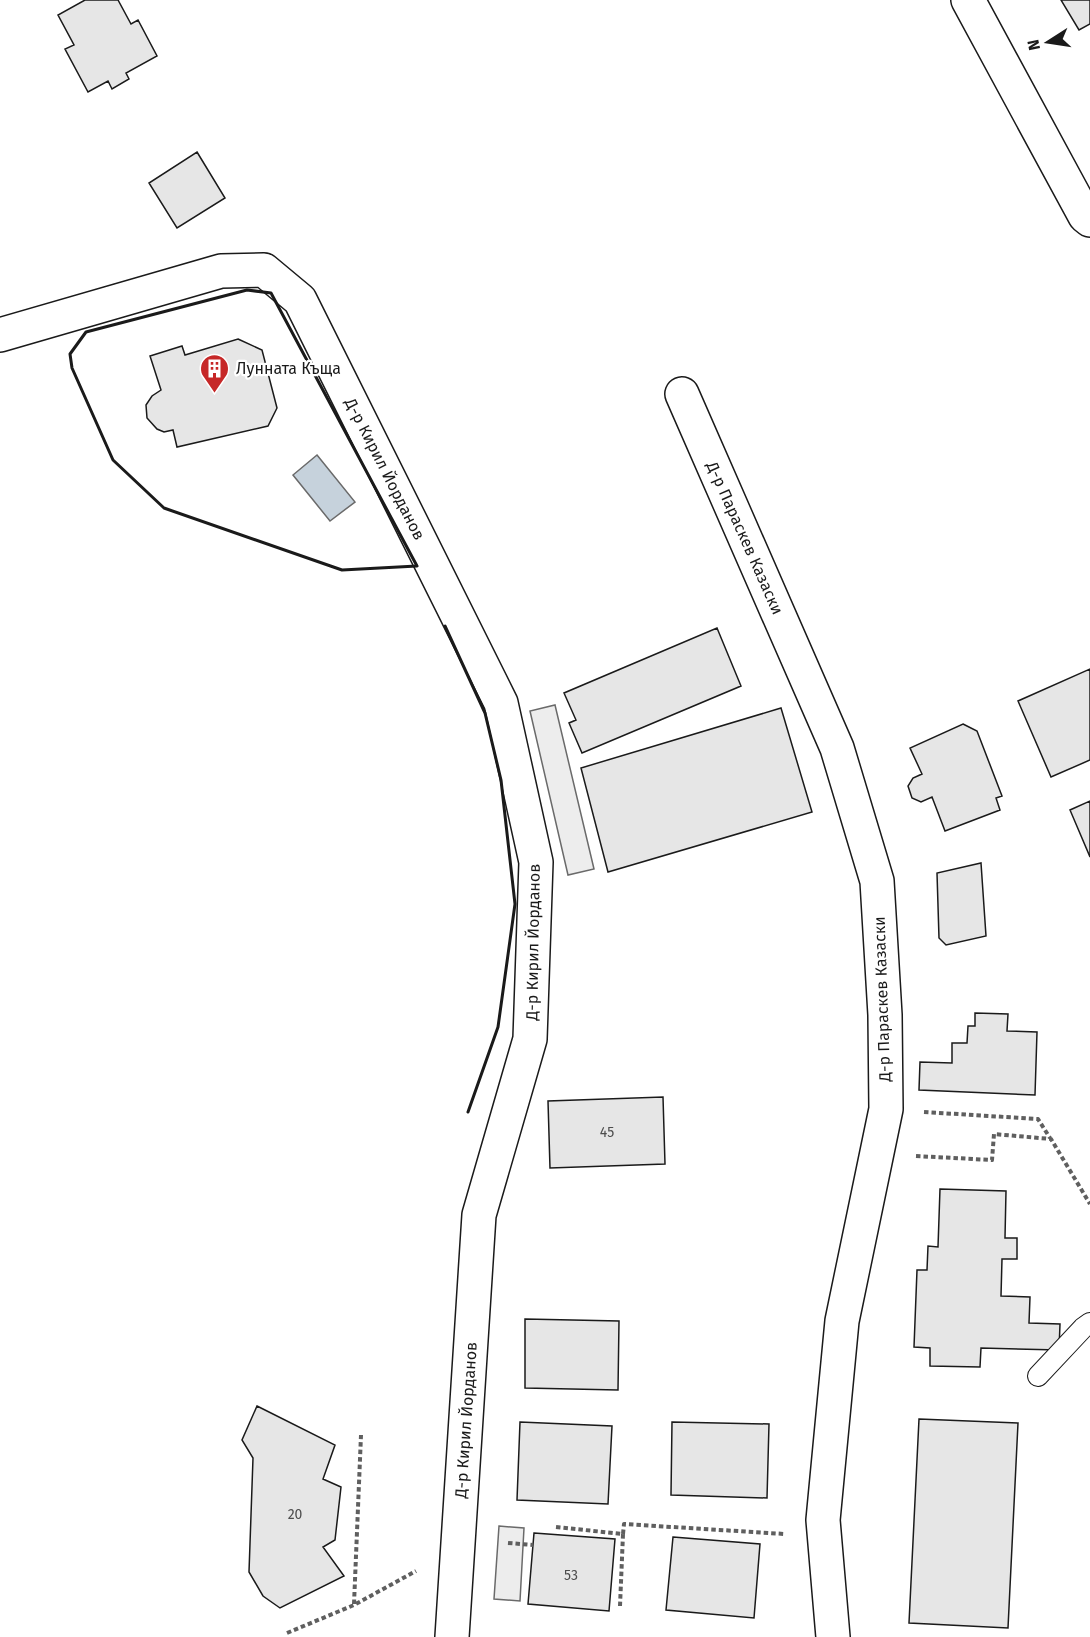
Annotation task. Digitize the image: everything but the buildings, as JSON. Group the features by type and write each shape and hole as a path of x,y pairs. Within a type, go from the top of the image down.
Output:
{"street":[{"path":"968,0 1080,206 1090,219"},
{"name":"Д-р Кирил Йорданов","path":"0,335 221,271 264,270 300,300 501,703 536,862 530,1039 479,1215 452,1637"},
{"name":"Д-р Параскев Казаски","path":"682,394 837,748 877,881 885,1015 886,1109 842,1321 824,1509 832,1637"}],"lane":[{"path":"1038,1376 1090,1323"}],"path":[{"path":"886,1109 1038,1119 1090,1204"},
{"path":"876,1153 992,1160 994,1134 1051,1139"},
{"path":"354,1605 362,1435"},
{"path":"620,1606 624,1524 753,1533"},
{"path":"556,1527 623,1534"},
{"path":"508,1543 533,1545"},
{"path":"287,1633 354,1605 425,1565"}],"shaded area":[{"path":"317,455 355,502 330,521 293,475"},
{"path":"555,705 594,869 568,875 530,711"},
{"path":"499,1526 524,1528 520,1601 494,1599"}],"wall":[{"path":"247,290 271,293 417,566 342,570 164,508 113,460 72,368 70,354 86,332 247,290"},
{"path":"445,626 485,713 501,780 515,904 498,1027 468,1112"}],"place":[{"name":"Лунната Къща","path":"215,394"}]}
